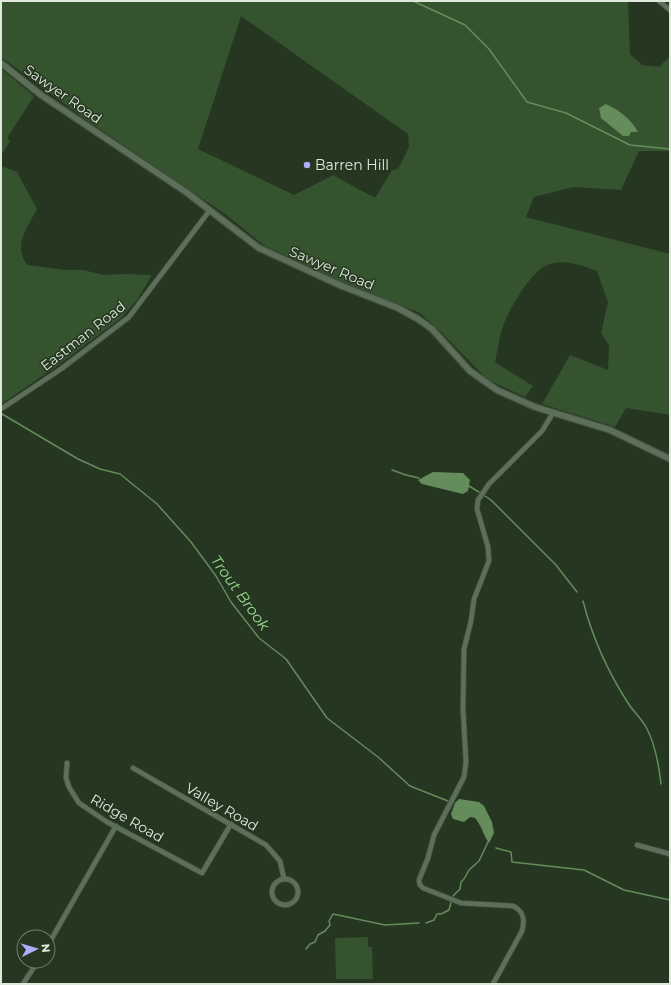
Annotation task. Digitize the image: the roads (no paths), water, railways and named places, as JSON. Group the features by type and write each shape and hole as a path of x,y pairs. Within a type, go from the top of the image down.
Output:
{"street":[{"path":"659,1 670,10"},
{"name":"Sawyer Road","path":"1,63 42,95 177,185 264,251 414,316 432,330 456,357 482,381 507,396 553,413 610,430 670,459"},
{"name":"Eastman Road","path":"1,409 61,369 129,317 210,210"},
{"path":"493,984 522,932 524,924 522,914 519,909 513,906 469,904 453,901 424,888 420,885 419,880 428,858 434,835 464,777 466,762 463,709 464,649 471,621 474,599 489,561 488,547 477,509 478,500 489,484 542,432 553,413"},
{"name":"Ridge Road","path":"67,764 66,778 71,791 76,800 84,807 202,873 231,824"},
{"name":"Valley Road","path":"133,768 266,845 278,857 284,879"},
{"path":"56,931 116,826"},
{"path":"637,845 670,854"},
{"path":"284,879 293,881 298,889 298,894 294,902 282,905 277,902 272,893 274,884 284,879"},
{"path":"23,984 33,969"}],"waterway":[{"path":"413,1 465,25 489,49 527,102 566,113 630,145 670,149"},
{"name":"Trout Brook","path":"2,414 78,459 100,469 120,474 157,504 191,542 216,576 231,602 259,638 286,659 327,718 378,757 410,786 448,801"},
{"path":"392,470 419,478"},
{"path":"469,486 479,492"},
{"path":"485,496 491,500 556,565 577,592"},
{"path":"583,601 591,627 607,666 628,703 644,724 652,740 661,784"},
{"path":"453,896 460,889 461,882 469,870 479,861 488,842"},
{"name":"Trout Brook","path":"496,848 511,852 512,862 584,870 624,890 670,900"},
{"path":"426,923 434,920 437,914 441,914 449,910 451,902"},
{"path":"306,949 310,944 315,942 318,935 325,931 330,925 329,921 333,914 385,925 419,923"}],"place":[{"name":"Barren Hill","path":"307,165"}]}
